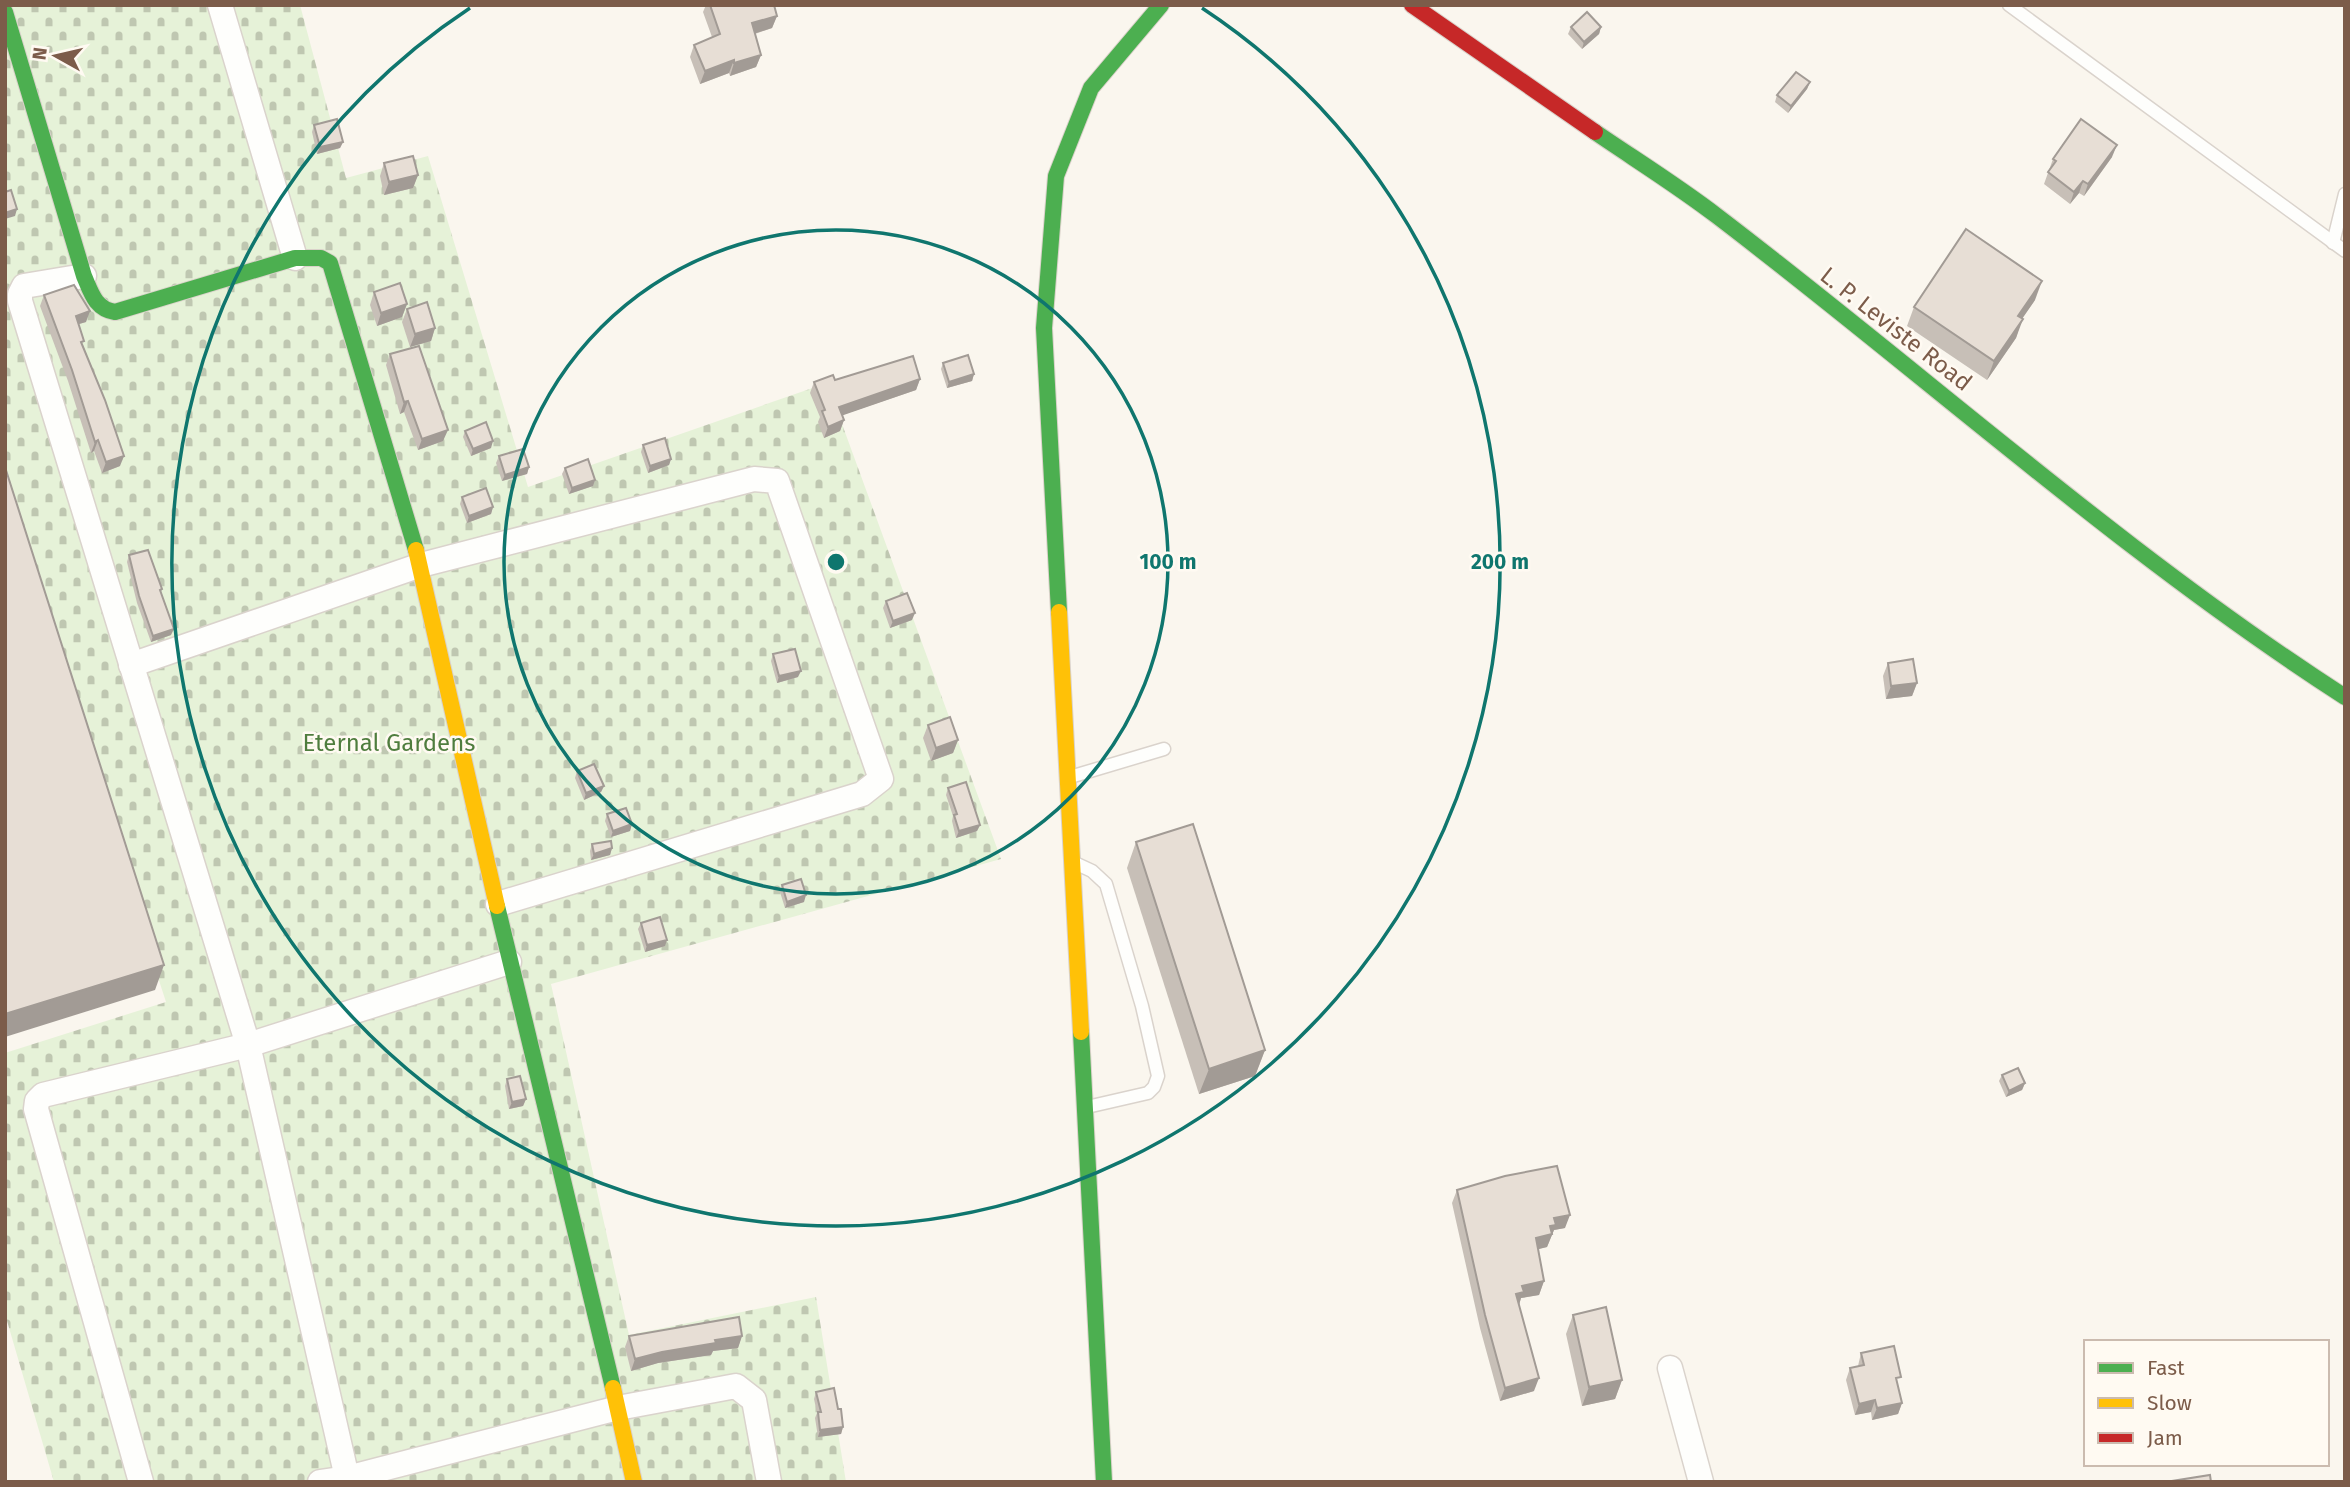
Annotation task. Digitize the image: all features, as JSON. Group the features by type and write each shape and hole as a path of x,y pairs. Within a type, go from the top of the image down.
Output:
{"street":[{"path":"220,5 295,258"},
{"path":"1104,1482 1044,328 1056,176 1091,88 1161,5"},
{"name":"L. P. Leviste Road","path":"1412,5 1716,215 2147,558 2292,663 2345,697"},
{"path":"5,12 85,276 98,306 107,312 115,312 295,258 321,258 330,263 421,565 509,961 634,1482"},
{"path":"85,276 24,286 20,301 248,1045 348,1480"},
{"path":"131,665 421,565 754,479 777,481 881,779 862,794 498,904"},
{"path":"141,1482 36,1110 37,1101 43,1095 248,1045 509,961"},
{"path":"1670,1368 1701,1482"},
{"path":"320,1482 348,1480 618,1408 736,1385 754,1400 769,1482"}],"lane":[{"path":"2009,5 2345,251"},
{"path":"2333,243 2345,194"},
{"path":"1067,778 1164,749"},
{"path":"1071,863 1092,871 1106,884 1142,1006 1158,1076 1154,1087 1148,1093 1083,1108"}],"green space":[{"name":"Eternal Gardens","path":"5,5 300,5 346,178 428,156 528,487 827,383 1001,859 551,984 629,1335 816,1297 846,1482 54,1482 5,1314 5,1053 166,1002 5,507"}],"building":[{"path":"710,5 774,5 777,16 752,23 761,55 734,63 734,60 705,71 694,45 720,34"},
{"path":"1587,12 1601,27 1584,42 1571,27"},
{"path":"1796,72 1810,82 1791,106 1777,95"},
{"path":"337,119 343,142 320,147 314,125"},
{"path":"2081,119 2117,145 2088,184 2083,181 2074,192 2048,172 2056,161 2053,159"},
{"path":"413,156 418,175 389,182 384,163"},
{"path":"11,190 17,209 5,213 5,192"},
{"path":"1966,229 2042,281 2018,316 2023,319 1994,361 1914,307"},
{"path":"400,283 407,304 381,313 374,292"},
{"path":"74,285 90,311 76,316 84,341 81,342 124,456 106,462 98,440 95,442 44,295"},
{"path":"427,302 435,328 415,334 407,309"},
{"path":"419,346 448,430 422,439 408,401 404,402 390,354"},
{"path":"968,355 974,374 949,382 943,363"},
{"path":"913,356 920,379 839,407 844,420 828,427 822,411 825,410 814,382 833,375 835,380"},
{"path":"486,422 493,441 473,449 465,431"},
{"path":"665,438 671,459 650,466 643,445"},
{"path":"523,449 529,467 505,475 499,456"},
{"path":"588,459 595,480 572,488 565,468"},
{"path":"5,467 164,965 5,1014"},
{"path":"486,488 493,507 469,516 462,497"},
{"path":"148,550 174,629 153,636 129,555"},
{"path":"907,593 915,613 893,621 886,601"},
{"path":"795,649 801,671 779,676 773,654"},
{"path":"1913,659 1917,683 1891,686 1888,663"},
{"path":"950,717 958,740 936,748 928,725"},
{"path":"594,764 604,786 586,793 577,771"},
{"path":"966,782 980,825 959,831 954,815 957,814 948,788"},
{"path":"626,808 632,824 613,831 607,814"},
{"path":"1193,824 1265,1050 1209,1069 1136,842"},
{"path":"611,841 612,848 594,854 592,844"},
{"path":"801,879 806,895 787,902 782,885"},
{"path":"660,917 667,940 647,945 641,923"},
{"path":"2018,1068 2025,1083 2009,1091 2002,1075"},
{"path":"520,1076 526,1099 512,1102 507,1079"},
{"path":"1557,1166 1570,1215 1554,1218 1556,1225 1550,1226 1552,1234 1536,1238 1544,1281 1522,1286 1524,1292 1516,1294 1539,1378 1505,1388 1485,1315 1457,1190 1505,1176"},
{"path":"1606,1307 1622,1380 1589,1387 1573,1315"},
{"path":"739,1317 742,1336 635,1359 629,1336"},
{"path":"1894,1346 1901,1377 1896,1378 1902,1403 1877,1408 1875,1400 1859,1404 1850,1368 1864,1365 1861,1353"},
{"path":"834,1388 843,1427 820,1430 818,1412 821,1412 816,1392"},
{"path":"2210,1475 2211,1482 2172,1481"}],"traffic: fast":[{"path":"1059,612 1044,328 1056,176 1091,88 1161,5"},
{"path":"5,12 84,276 98,304 115,312 295,258 321,258 330,263 416,550"},
{"path":"1595,132 1717,216 2026,463 2183,584 2345,697"},
{"path":"497,906 613,1388"},
{"path":"1081,1032 1104,1482"}],"traffic: slow":[{"path":"416,550 497,906"},
{"path":"1059,612 1081,1032"},
{"path":"613,1388 634,1482"}],"traffic: jam":[{"path":"1412,5 1595,132"}]}
